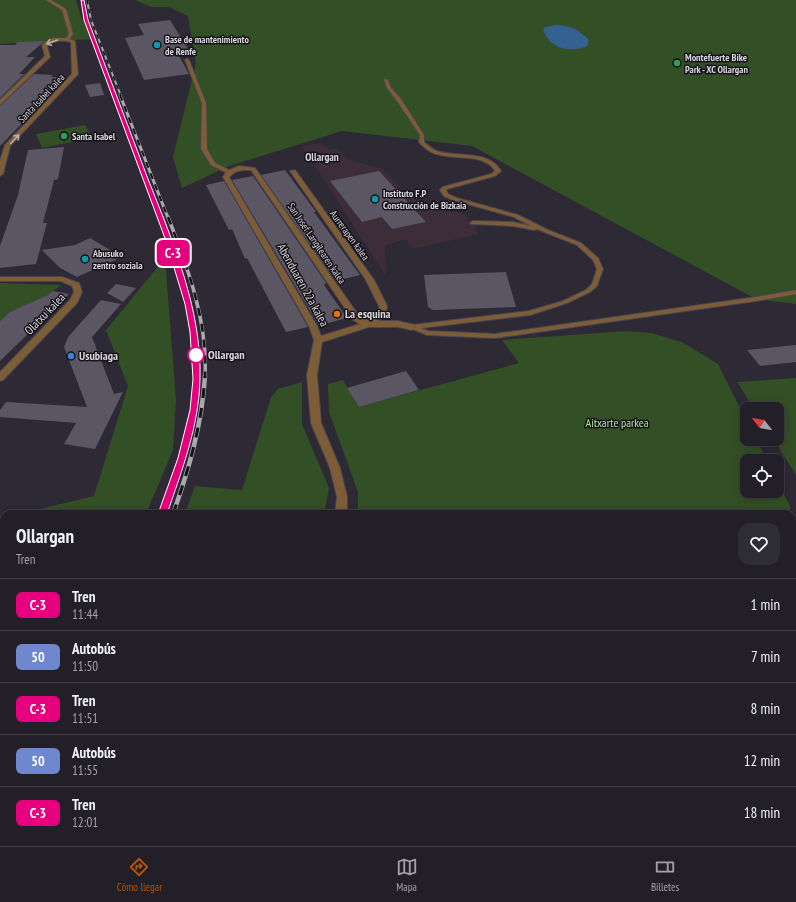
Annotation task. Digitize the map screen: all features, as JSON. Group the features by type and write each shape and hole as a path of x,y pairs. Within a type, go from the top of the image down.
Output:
{"street":[{"name":"Santa Isabel kalea","path":"0,103 48,56 44,46 46,43 56,40 73,41 76,55 75,74 7,146 0,174"},
{"name":"San Josef Langilearen kalea","path":"229,172 248,167 253,169 356,318 368,324"},
{"name":"Aurrerapen kalea","path":"293,171 370,280 383,306 382,314 368,324"},
{"name":"Abenduaren 22a kalea","path":"229,172 226,177 313,326 318,340 312,375 316,423 334,468 342,497 341,510"},
{"name":"Olatxu kalea","path":"0,279 62,279 76,285 78,292 74,301 0,378"},
{"path":"318,340 368,324 398,324 412,327"}],"lane":[{"path":"48,0 64,9 71,34 67,40"},
{"path":"187,60 198,84 204,103 204,149 213,164 229,172"},
{"path":"386,80 389,88 399,100 422,135 422,142 433,151 448,155 482,158 497,166 498,171 493,175 445,188 443,190 446,195 455,199 516,216 546,231 579,244 596,259 600,269 595,285 588,291 565,302 530,313 412,327"},
{"path":"474,223 513,224 546,231"},
{"path":"412,327 427,333 495,336 796,292"}],"shaded area":[{"path":"321,143 329,150 337,148 347,159 383,169 410,197 440,209 463,213 478,228 474,229 479,234 413,249 406,239 385,246 386,276 302,146"}],"green space":[{"path":"0,0 76,0 81,17 94,39 0,44"},
{"path":"135,0 796,0 796,304 756,299 472,146 342,131 229,166 182,188 173,157 196,63 188,16 169,7 151,7"},
{"name":"Santa Isabel","path":"85,125 92,138 42,148 36,134"},
{"path":"165,258 176,400 173,450 148,510 36,510 94,496 128,386 106,330"},
{"path":"0,283 61,285 48,295 10,312 0,321"},
{"name":"Aitxarte parkea","path":"626,331 651,333 682,342 718,364 740,408 740,446 760,446 764,454 740,454 740,498 784,498 784,494 791,508 789,510 358,510 358,492 329,412 328,384 343,380 359,407 519,363 502,340"},
{"path":"796,378 796,475 777,446 784,446 784,402 750,402 737,382"},
{"path":"302,382 302,424 329,488 325,510 186,510 195,486 242,490 271,397 278,389"}],"water":[{"path":"556,25 570,27 582,33 589,40 587,46 567,49 561,48 550,42 543,30 546,27"}],"building":[{"name":"Base de mantenimiento de Renfe","path":"170,20 190,52 178,54 189,74 144,80 125,38 144,35 138,24"},
{"path":"45,41 26,57 35,57 19,74 24,74 0,98 0,45 15,45 18,42"},
{"path":"34,74 53,75 51,77 67,77 0,146 0,106"},
{"path":"100,83 104,95 90,97 85,85"},
{"path":"64,147 58,179 54,180 43,223 47,223 36,264 0,268 0,246 18,195 28,150"},
{"path":"285,170 360,275 336,281 261,175"},
{"name":"Instituto F.P Construcción de Bizkaia","path":"379,171 426,222 392,229 382,217 362,222 330,181"},
{"path":"253,176 326,283 324,285 347,318 325,324 325,322 318,324 232,180"},
{"path":"224,181 308,327 286,332 247,258 245,259 232,229 229,230 206,185"},
{"name":"Abusuko zentro soziala","path":"90,238 122,257 77,277 60,268 42,250 75,245"},
{"path":"506,272 516,307 433,310 428,307 424,275"},
{"path":"116,284 136,288 123,302 107,293"},
{"path":"53,291 69,294 0,361 0,321 10,312 48,295"},
{"path":"101,300 121,304 92,337 114,394 123,392 95,449 64,444 76,423 0,417 0,410 6,402 87,407 64,347 68,337"},
{"path":"796,345 796,362 760,366 747,350"},
{"path":"406,371 419,390 359,407 347,388"}],"railway":[{"path":"87,0 91,20 121,96"},
{"path":"120,95 168,218"},
{"path":"133,145 162,218"},
{"path":"162,217 186,296 194,336 196,376"},
{"path":"168,217 183,256 200,316 205,356 205,376"},
{"path":"163,510 188,437 194,410 196,376"},
{"path":"174,510 198,429 205,376"}],"train":[{"name":"C-3","path":"82,0 86,20 169,241 182,280 193,332 196,362 194,410 182,458 164,510"}],"place":[{"name":"Base de mantenimiento de Renfe","path":"157,45"},
{"name":"Montefuerte Bike Park - XC Ollargan","path":"677,63"},
{"name":"Santa Isabel","path":"64,136"},
{"name":"Instituto F.P Construcción de Bizkaia","path":"375,199"},
{"name":"Abusuko zentro soziala","path":"85,259"},
{"name":"La esquina","path":"337,314"},
{"name":"Ollargan","path":"196,355"},
{"name":"Usubiaga","path":"71,356"}],"district":[{"name":"Ollargan","path":"322,157"}]}
